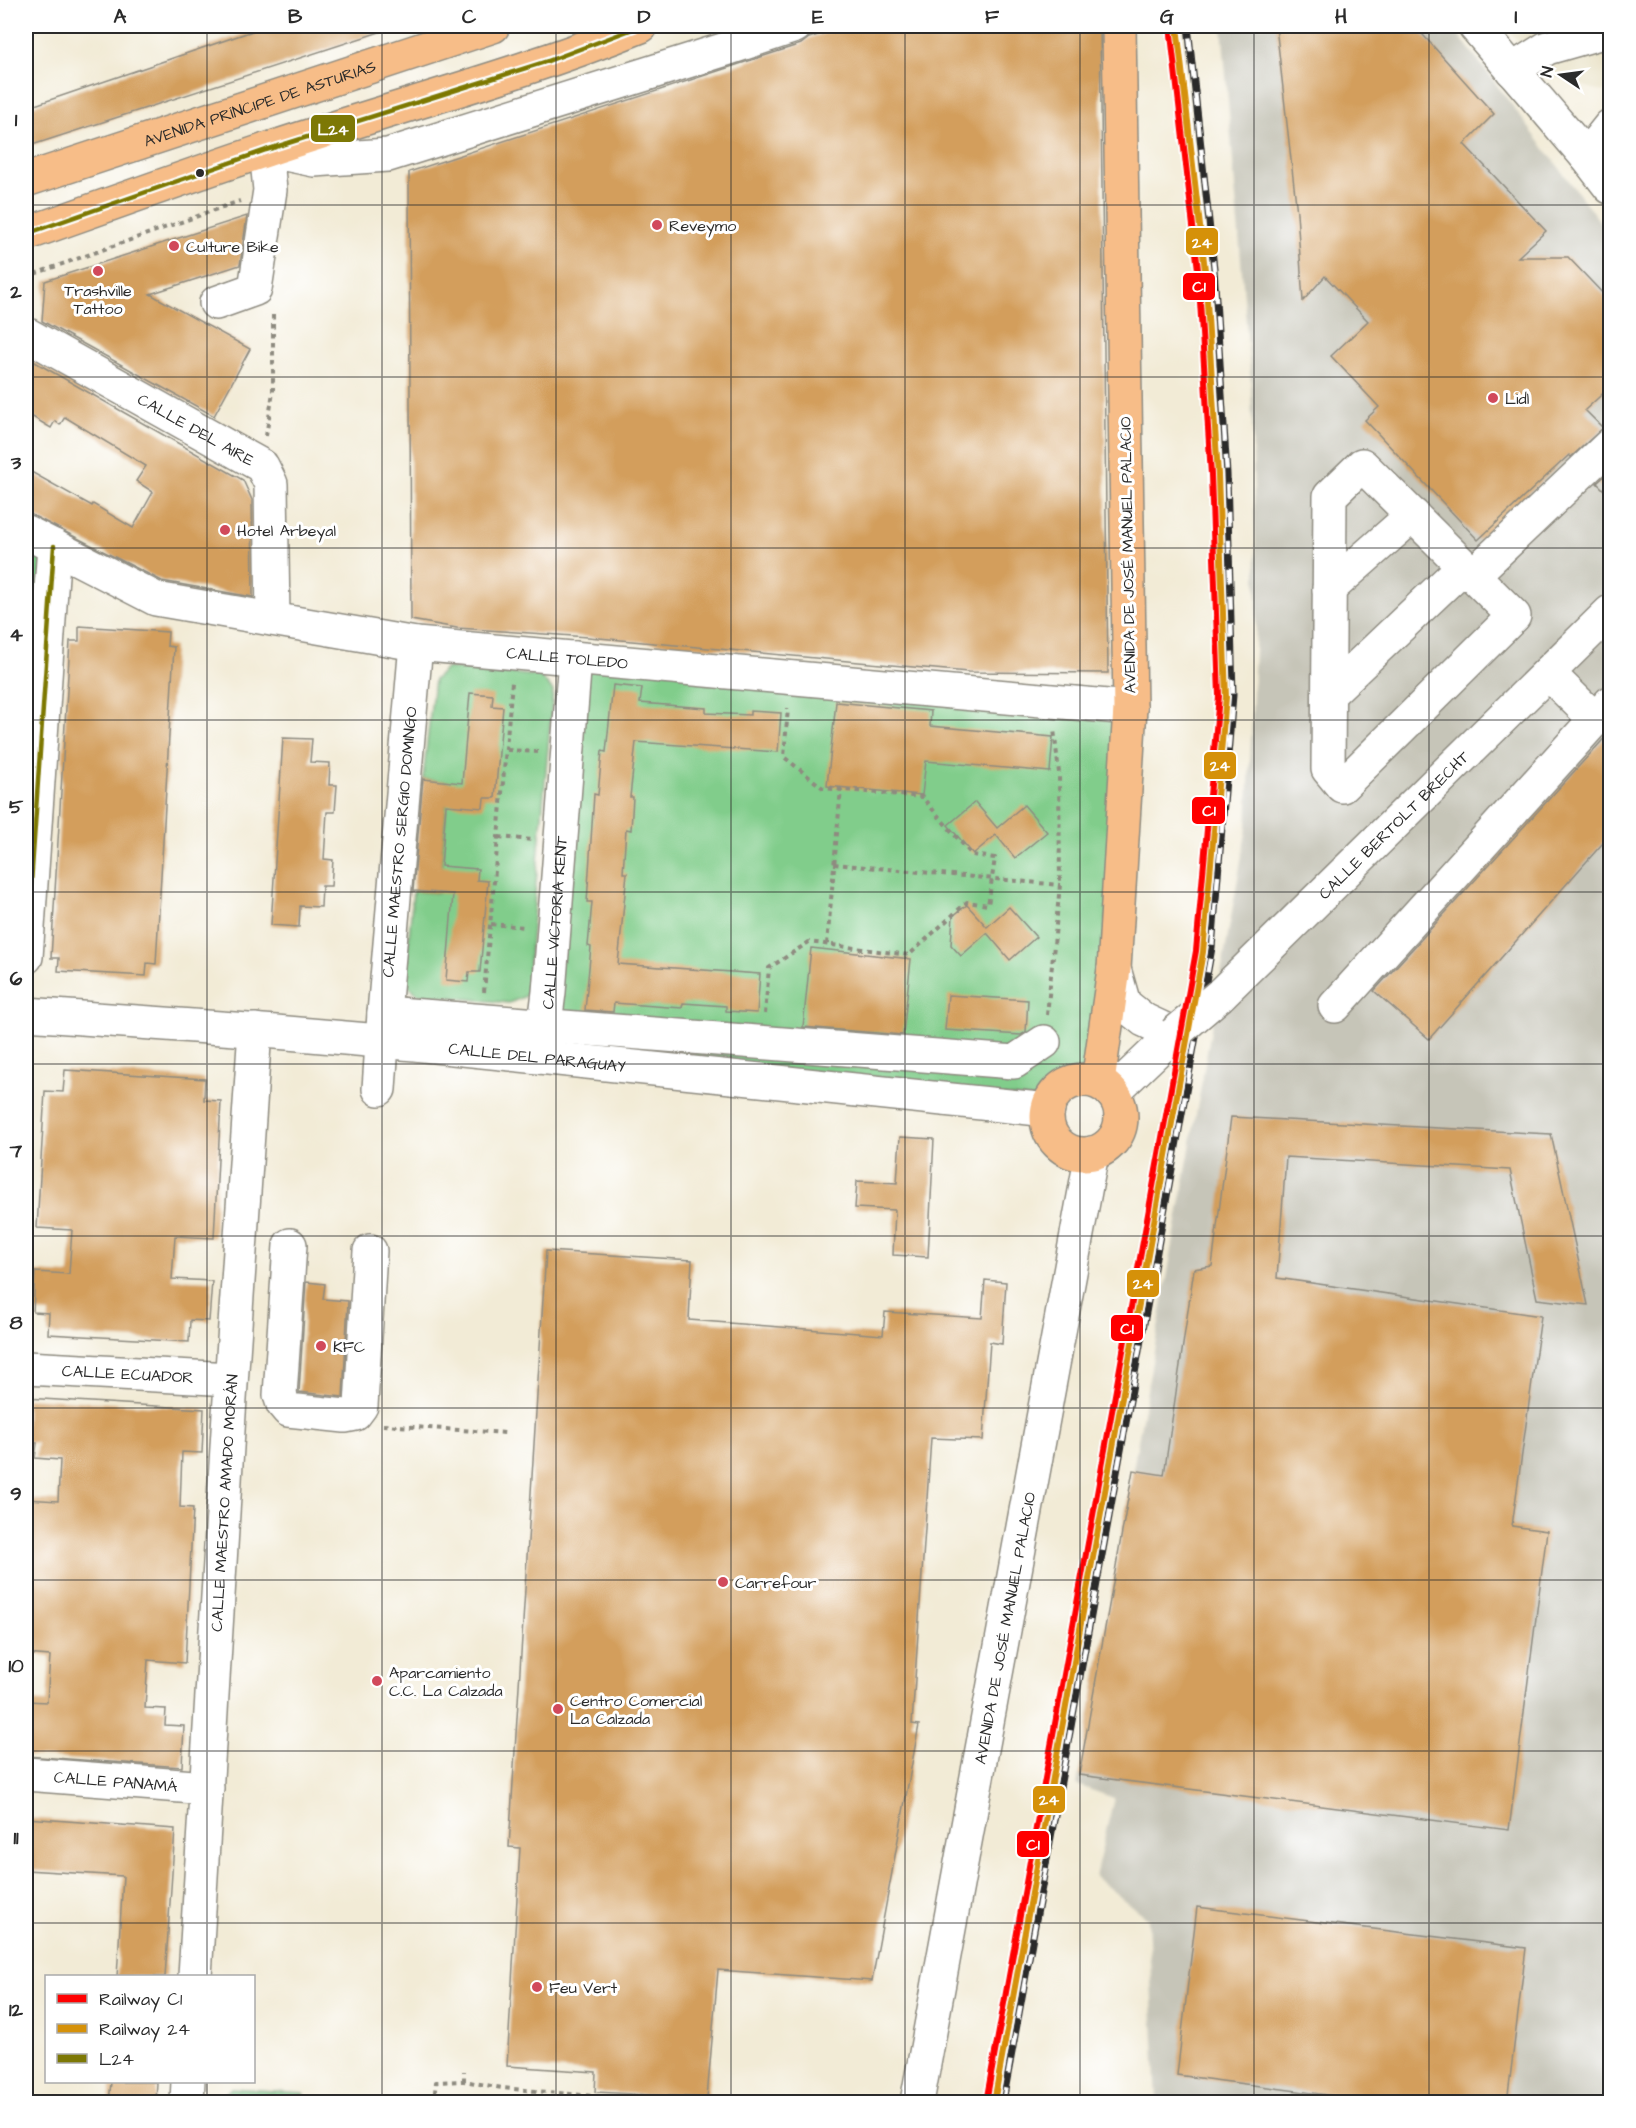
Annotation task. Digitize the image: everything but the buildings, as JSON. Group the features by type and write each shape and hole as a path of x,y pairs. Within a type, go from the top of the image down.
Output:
{"main road":[{"name":"AVENIDA PRÍNCIPE DE ASTURIAS","path":"26,180 493,26"},
{"path":"26,234 266,150 510,75 641,26"},
{"name":"AVENIDA DE JOSÉ MANUEL PALACIO","path":"1105,1088 1130,708 1119,26"},
{"path":"1088,1080 1105,1088 1120,1110 1119,1129 1115,1138 1108,1145 1092,1153 1073,1153 1058,1143 1048,1128 1048,1110 1054,1094 1069,1082 1088,1080"}],"street":[{"path":"216,303 255,289 270,190 266,150 314,160 388,155 795,26"},
{"path":"1475,26 1611,187"},
{"path":"1512,70 1547,48 1611,30"},
{"path":"1586,156 1611,126"},
{"name":"CALLE DEL AIRE","path":"26,334 262,466 270,484 273,619"},
{"path":"1329,694 1611,445"},
{"path":"1362,465 1413,515 1514,616 1342,786 1328,769 1330,496 1362,465"},
{"path":"1329,589 1413,515"},
{"path":"26,957 40,539"},
{"name":"CALLE TOLEDO","path":"40,539 90,567 156,599 416,644 1130,708"},
{"name":"CALLE BERTOLT BRECHT","path":"1105,1088 1220,995 1611,612"},
{"name":"CALLE MAESTRO SERGIO DOMINGO","path":"380,1089 383,1027 416,644"},
{"name":"CALLE VICTORIA KENT","path":"383,1027 481,1019 545,1024 575,658"},
{"path":"1335,1006 1603,712 1548,673"},
{"path":"1114,969 1124,1004 1144,1020 1174,1034"},
{"name":"CALLE DEL PARAGUAY","path":"26,1014 255,1030 383,1027 1048,1110"},
{"name":"CALLE DEL PARAGUAY","path":"545,1024 1014,1062 1044,1042"},
{"name":"CALLE MAESTRO AMADO MORÁN","path":"195,1975 231,1379 255,1030"},
{"name":"AVENIDA DE JOSÉ MANUEL PALACIO","path":"917,2103 1092,1153"},
{"path":"290,1245 280,1395 288,1410 345,1416 355,1414 361,1406 370,1251"},
{"name":"CALLE ECUADOR","path":"26,1368 231,1379"},
{"name":"CALLE PANAMÁ","path":"26,1774 207,1788"},
{"path":"187,2103 188,2083"}],"path":[{"path":"262,466 273,392 272,304"},
{"path":"481,1019 514,653"},
{"path":"763,1042 769,968 809,942 909,955 967,902 988,905 994,858 972,855 922,797 823,788 784,757 791,678"},
{"path":"1044,1042 1060,885 1059,773 1054,734 1057,701"},
{"path":"506,750 548,753"},
{"path":"827,944 841,789"},
{"path":"498,837 540,841"},
{"path":"834,864 1060,885"},
{"path":"490,924 532,928"},
{"path":"464,2071 464,2081"},
{"path":"434,2103 436,2082 464,2081 502,2088 662,2103"}],"shaded area":[{"path":"1222,26 1452,26 1610,235 1610,2102 1157,2102 1148,1919 1095,1877 1114,1798 1077,1785 1247,827 1257,606 1251,383"},
{"path":"1505,26 1610,26 1610,88 1602,92 1544,72"}],"green space":[{"path":"26,532 54,546 26,957"},
{"path":"575,658 1130,708 1088,1080 1066,1084 1051,1100 501,1054 545,1024"},
{"path":"447,668 540,676 553,691 526,996 509,1003 418,994 405,983 413,891 439,893 448,782 423,779 434,680"},
{"path":"231,2088 304,2093 303,2102 217,2102"}],"railway":[{"path":"1003,2102 1212,948 1233,695 1227,474 1214,268 1188,26"}],"rail line":[{"name":"C1","path":"986,2102 1196,951 1219,696 1211,475 1198,270 1170,26"},
{"name":"24","path":"994,2102 1203,952 1226,697 1218,475 1205,270 1177,26"}],"transit line":[{"name":"L24","path":"26,234 266,150 548,61 641,26"},
{"name":"L24","path":"26,957 54,546"}],"place":[{"name":"Reveymo","path":"657,225"},
{"name":"Culture Bike","path":"174,246"},
{"name":"Trashville Tattoo","path":"98,271"},
{"name":"Lidl","path":"1493,398"},
{"name":"Hotel Arbeyal","path":"225,530"},
{"name":"KFC","path":"321,1346"},
{"name":"Carrefour","path":"723,1582"},
{"name":"Aparcamiento C.C. La Calzada","path":"377,1681"},
{"name":"Centro Comercial La Calzada","path":"558,1709"},
{"name":"Feu Vert","path":"537,1987"}]}
